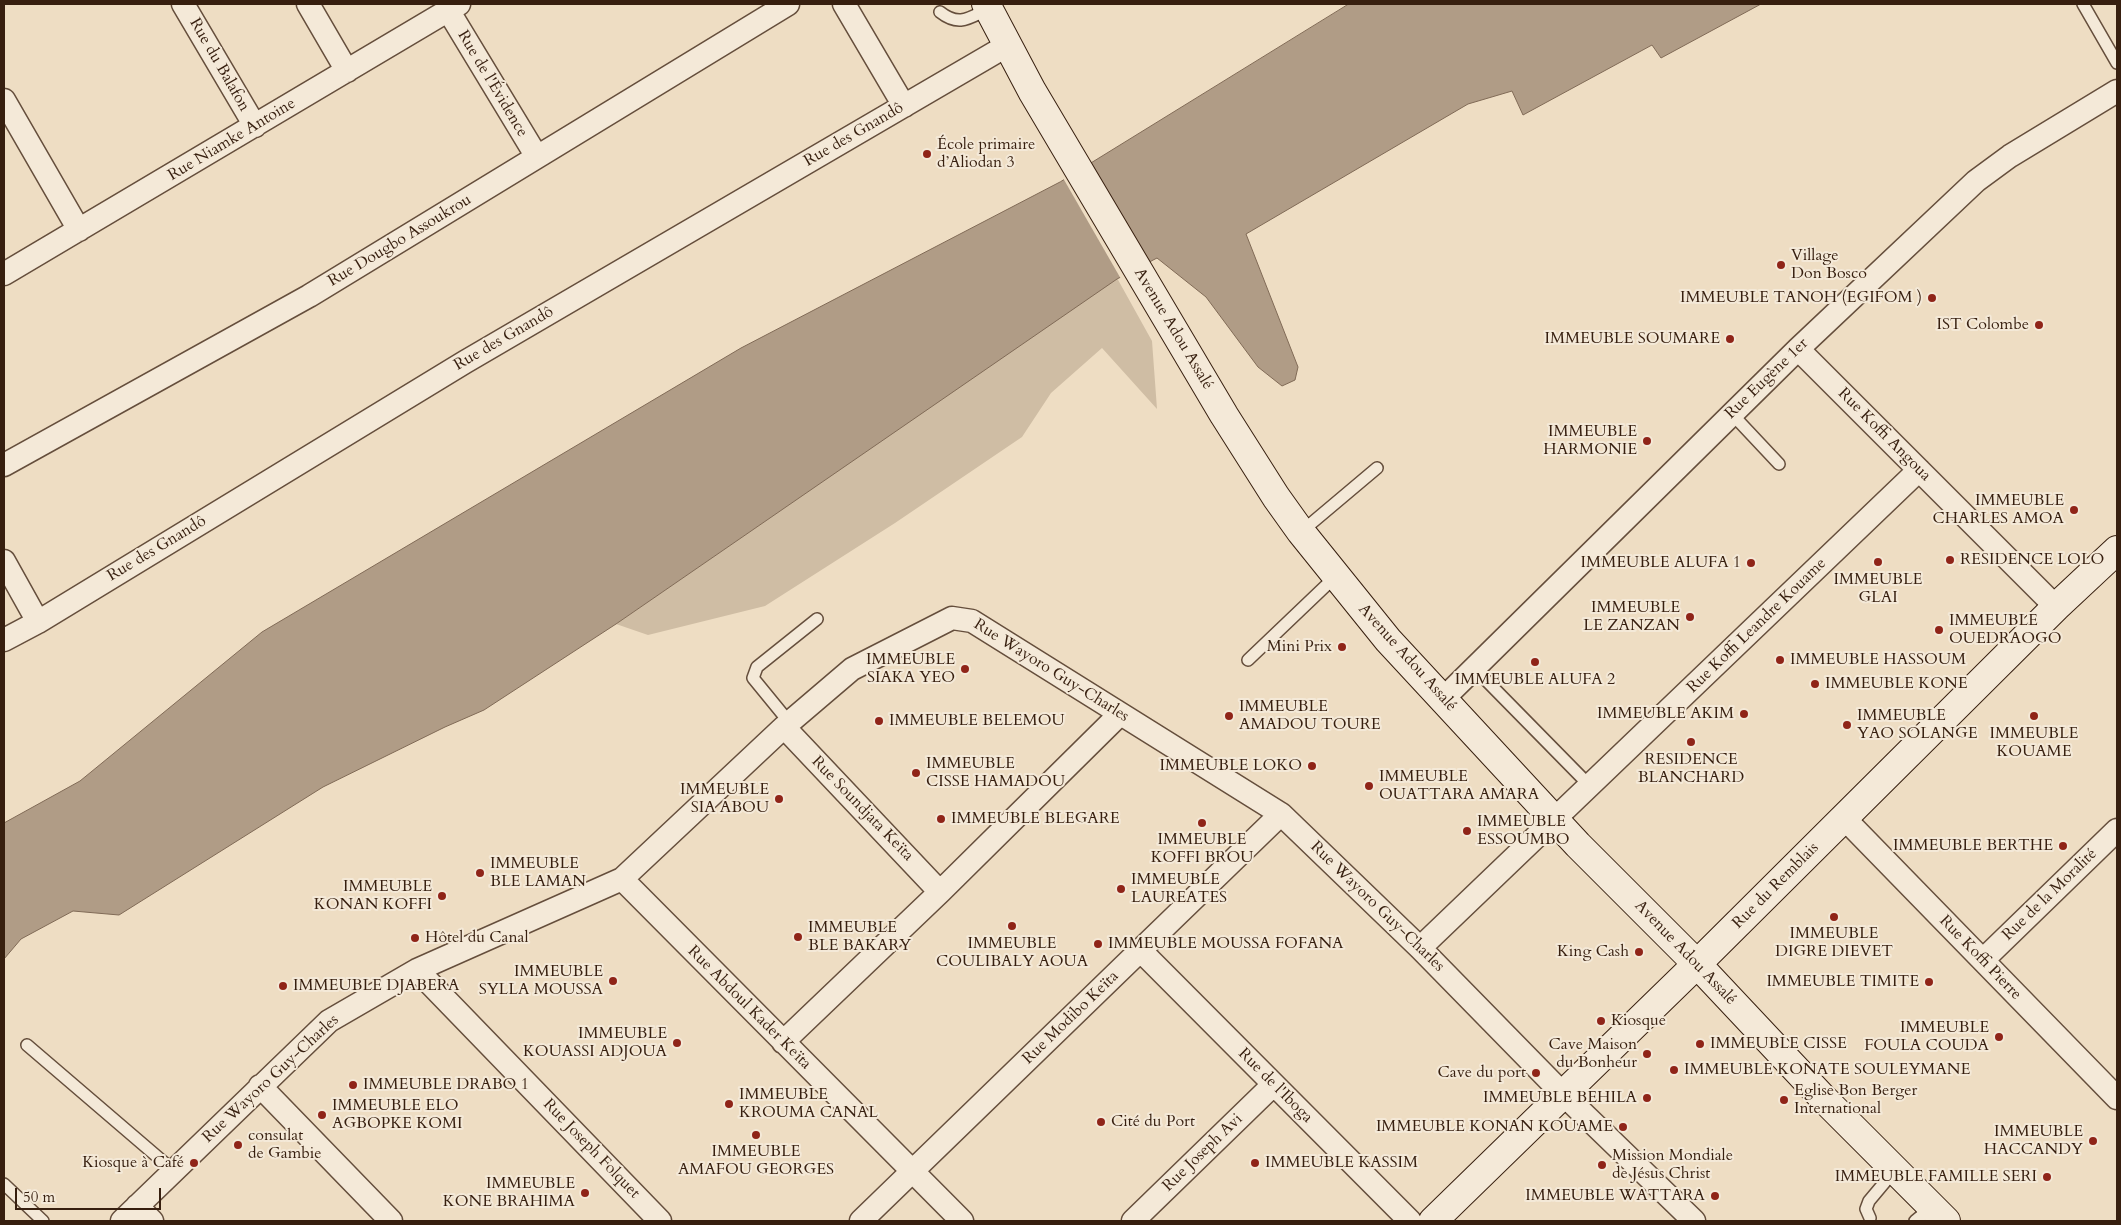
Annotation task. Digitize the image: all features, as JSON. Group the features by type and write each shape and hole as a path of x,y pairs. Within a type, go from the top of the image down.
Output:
{"street":[{"name":"Rue du Balafon","path":"183,4 255,126"},
{"path":"308,4 347,71"},
{"name":"Rue Dougbo Assoukrou","path":"4,465 309,296 788,4"},
{"path":"844,4 904,106"},
{"name":"Avenue Adou Assalé","path":"988,6 1032,91 1224,415 1276,497 1336,576 1388,640 1443,700 1555,820 1697,964 1822,1097 1895,1170 1931,1217"},
{"name":"Rue Niamke Antoine","path":"4,274 453,7"},
{"name":"Rue de l'Évidence","path":"453,7 537,157"},
{"name":"Rue des Gnandô","path":"4,640 38,622 465,362 1008,45"},
{"name":"Rue Eugène 1er","path":"1443,700 1798,349 1976,181 2010,156 2117,91"},
{"path":"4,100 79,230"},
{"name":"Rue Koffi Angoua","path":"1798,349 2056,607"},
{"name":"Rue Koffi Leandre Kouame","path":"1420,948 1919,470"},
{"name":"Rue du Remblais","path":"1433,1221 1697,964 2056,607 2117,550"},
{"path":"4,561 38,622"},
{"name":"Rue Wayoro Guy-Charles","path":"137,1216 174,1171 329,1021 417,970 622,879 786,724 852,669 952,618 972,620 1281,814 1420,948 1563,1094 1694,1221"},
{"path":"783,1042 940,892 1120,714"},
{"name":"Rue Soundjata Keïta","path":"786,724 940,892"},
{"name":"Rue Modibo Keïta","path":"861,1221 1281,814"},
{"name":"Rue Koffi Pierre","path":"1844,818 2116,1095"},
{"name":"Rue de la Moralité","path":"1983,960 2117,830"},
{"name":"Rue Abdoul Kader Keïta","path":"622,879 962,1221"},
{"name":"Rue de l'Iboga","path":"1140,950 1410,1221"},
{"name":"Rue Joseph Folquet","path":"417,970 660,1221"},
{"name":"Rue Joseph Avi","path":"1133,1221 1273,1085"},
{"path":"260,1086 391,1221"}],"lane":[{"path":"2083,4 2117,63"},
{"path":"940,12 950,20 961,21 988,6"},
{"path":"1732,414 1779,464"},
{"path":"1302,532 1377,468"},
{"path":"1248,660 1336,576"},
{"path":"786,724 753,678 754,672 757,666 817,619"},
{"path":"1475,668 1590,786"},
{"path":"27,1045 174,1171"},
{"path":"1870,1218 1866,1209 1869,1201 1895,1170"},
{"path":"4,1184 43,1221"}],"shaded area":[{"path":"1349,4 1761,4 1661,58 1652,45 1523,115 1512,91 1468,104 1246,234 1298,367 1295,380 1282,386 1258,367 1206,297 1157,258 1117,279 616,624 484,710 323,787 119,915 73,911 21,939 4,959 4,823 80,781 262,632 741,348 1060,182"},
{"path":"1117,278 1152,341 1157,409 1102,348 1051,393 1022,437 895,523 765,606 648,635 616,624"}],"pier":[{"path":"1089,163 1148,265 1121,279 1063,178"}],"place":[{"name":"École primaire d’Aliodan 3","path":"927,154"},
{"name":"Village Don Bosco","path":"1781,265"},
{"name":"IMMEUBLE TANOH (EGIFOM )","path":"1932,298"},
{"name":"IST Colombe","path":"2039,325"},
{"name":"IMMEUBLE SOUMARE","path":"1730,339"},
{"name":"IMMEUBLE HARMONIE","path":"1647,441"},
{"name":"IMMEUBLE CHARLES AMOA","path":"2074,510"},
{"name":"RESIDENCE LOLO","path":"1950,560"},
{"name":"IMMEUBLE GLAI","path":"1878,562"},
{"name":"IMMEUBLE ALUFA 1","path":"1751,563"},
{"name":"IMMEUBLE LE ZANZAN","path":"1690,617"},
{"name":"IMMEUBLE OUEDRAOGO","path":"1939,630"},
{"name":"Mini Prix","path":"1342,647"},
{"name":"IMMEUBLE HASSOUM","path":"1780,660"},
{"name":"IMMEUBLE ALUFA 2","path":"1535,662"},
{"name":"IMMEUBLE SIAKA YEO","path":"965,669"},
{"name":"IMMEUBLE KONE","path":"1815,684"},
{"name":"IMMEUBLE AKIM","path":"1744,714"},
{"name":"IMMEUBLE AMADOU TOURE","path":"1229,716"},
{"name":"IMMEUBLE KOUAME","path":"2034,716"},
{"name":"IMMEUBLE BELEMOU","path":"879,721"},
{"name":"IMMEUBLE YAO SOLANGE","path":"1847,725"},
{"name":"RESIDENCE BLANCHARD","path":"1691,742"},
{"name":"IMMEUBLE LOKO","path":"1312,766"},
{"name":"IMMEUBLE CISSE HAMADOU","path":"916,773"},
{"name":"IMMEUBLE OUATTARA AMARA","path":"1369,786"},
{"name":"IMMEUBLE SIA ABOU","path":"779,799"},
{"name":"IMMEUBLE BLEGARE","path":"941,819"},
{"name":"IMMEUBLE KOFFI BROU","path":"1202,823"},
{"name":"IMMEUBLE ESSOUMBO","path":"1467,831"},
{"name":"IMMEUBLE BERTHE","path":"2063,846"},
{"name":"IMMEUBLE BLE LAMAN","path":"480,873"},
{"name":"IMMEUBLE LAUREATES","path":"1121,889"},
{"name":"IMMEUBLE KONAN KOFFI","path":"442,896"},
{"name":"IMMEUBLE DIGRE DIEVET","path":"1834,917"},
{"name":"IMMEUBLE COULIBALY AOUA","path":"1012,926"},
{"name":"IMMEUBLE BLE BAKARY","path":"798,937"},
{"name":"Hôtel du Canal","path":"415,938"},
{"name":"IMMEUBLE MOUSSA FOFANA","path":"1098,944"},
{"name":"King Cash","path":"1639,952"},
{"name":"IMMEUBLE SYLLA MOUSSA","path":"613,981"},
{"name":"IMMEUBLE TIMITE","path":"1929,982"},
{"name":"IMMEUBLE DJABERA","path":"283,986"},
{"name":"Kiosque","path":"1601,1021"},
{"name":"IMMEUBLE FOULA COUDA","path":"1999,1037"},
{"name":"IMMEUBLE KOUASSI ADJOUA","path":"677,1043"},
{"name":"IMMEUBLE CISSE","path":"1700,1044"},
{"name":"Cave Maison du Bonheur","path":"1647,1054"},
{"name":"IMMEUBLE KONATE SOULEYMANE","path":"1674,1070"},
{"name":"Cave du port","path":"1536,1073"},
{"name":"IMMEUBLE DRABO 1","path":"353,1085"},
{"name":"IMMEUBLE BEHILA","path":"1647,1098"},
{"name":"Eglise Bon Berger International","path":"1784,1100"},
{"name":"IMMEUBLE KROUMA CANAL","path":"729,1104"},
{"name":"IMMEUBLE ELO AGBOPKE KOMI","path":"322,1115"},
{"name":"Cité du Port","path":"1101,1122"},
{"name":"IMMEUBLE KONAN KOUAME","path":"1623,1127"},
{"name":"IMMEUBLE AMAFOU GEORGES","path":"756,1135"},
{"name":"IMMEUBLE HACCANDY","path":"2093,1141"},
{"name":"consulat de Gambie","path":"238,1145"},
{"name":"Kiosque à Café","path":"194,1163"},
{"name":"IMMEUBLE KASSIM","path":"1255,1163"},
{"name":"Mission Mondiale de Jésus Christ","path":"1602,1165"},
{"name":"IMMEUBLE FAMILLE SERI","path":"2047,1177"},
{"name":"IMMEUBLE KONE BRAHIMA","path":"585,1193"},
{"name":"IMMEUBLE WATTARA","path":"1715,1196"}]}
